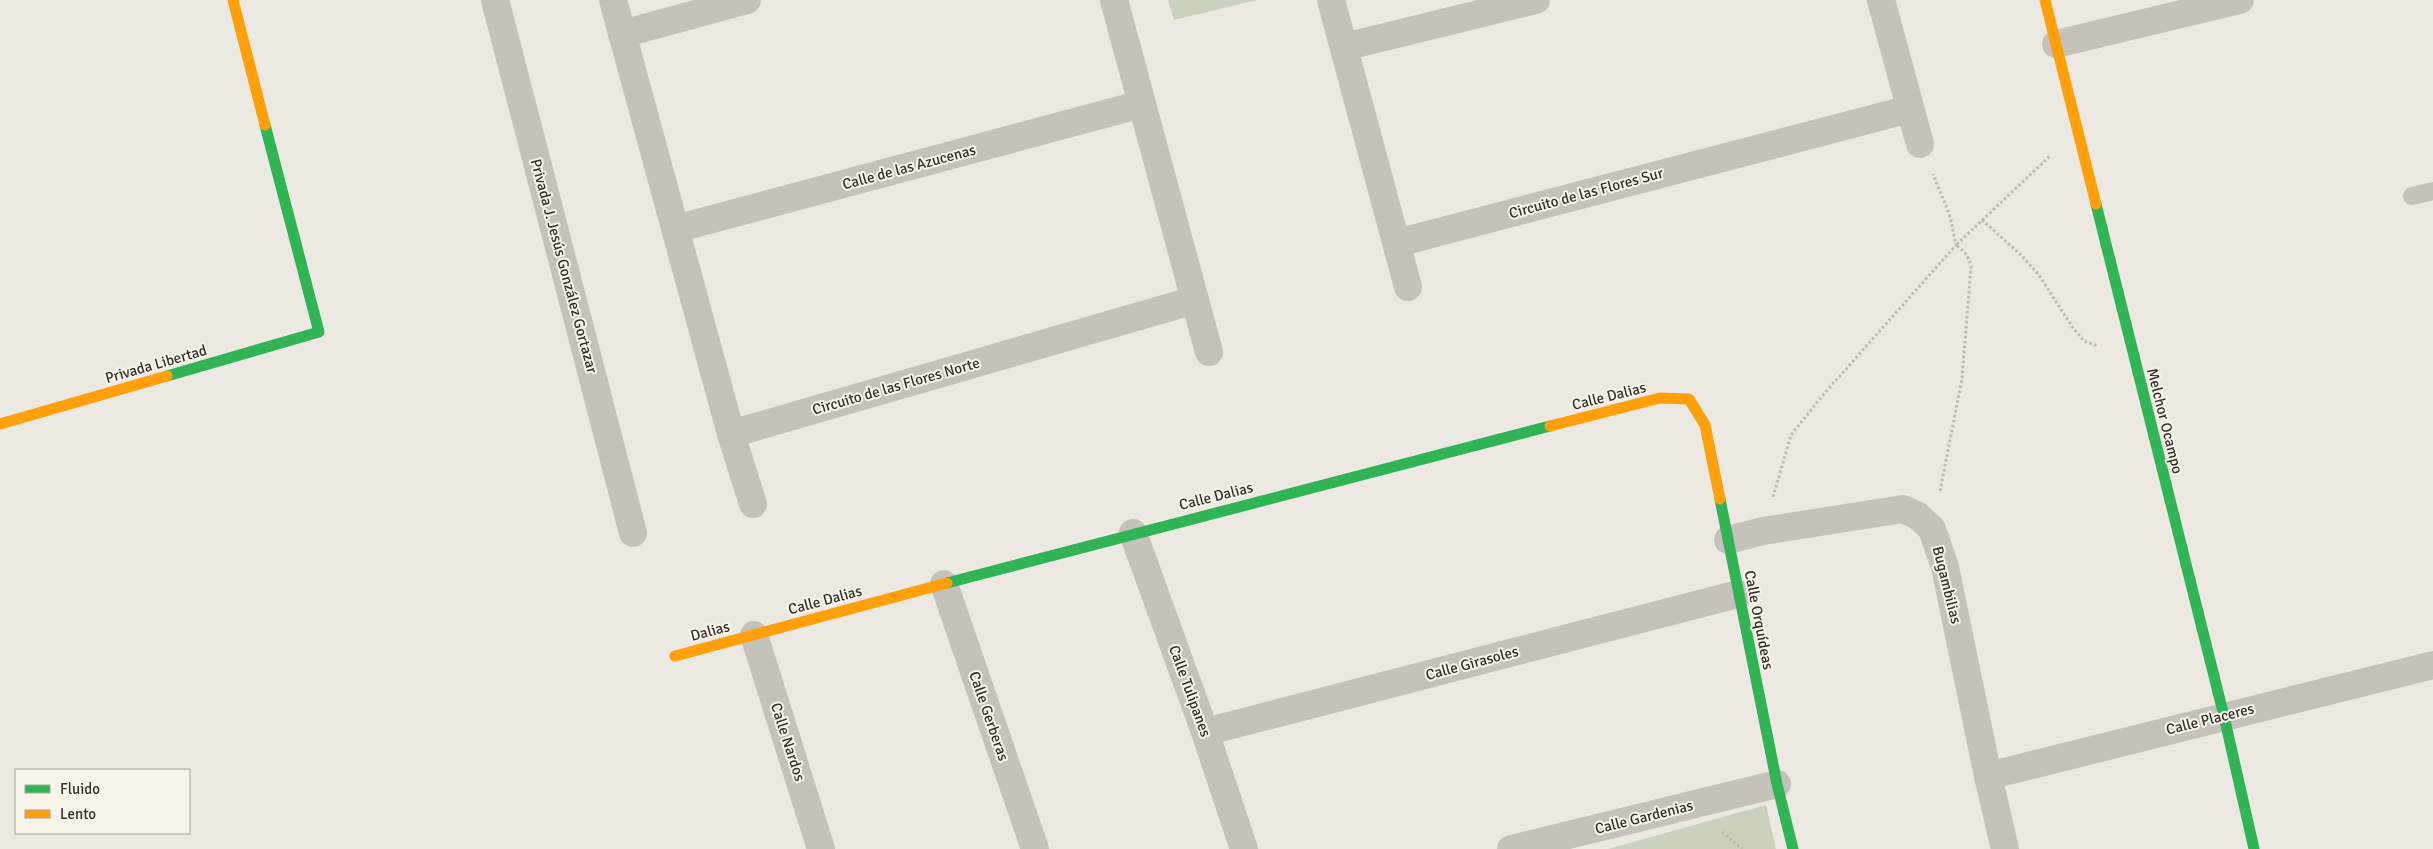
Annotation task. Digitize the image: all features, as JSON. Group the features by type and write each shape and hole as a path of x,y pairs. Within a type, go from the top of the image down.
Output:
{"street":[{"name":"Privada Libertad","path":"0,424 319,332 233,0"},
{"name":"Privada J. Jesús González Gortazar","path":"495,0 633,533"},
{"path":"613,0 731,434 753,504"},
{"path":"622,34 747,0"},
{"path":"1114,0 1209,352"},
{"path":"1331,0 1408,287"},
{"path":"1344,48 1536,0"},
{"path":"1881,0 1920,144"},
{"name":"Melchor Ocampo","path":"2045,0 2224,716 2254,849"},
{"path":"2056,44 2240,0"},
{"name":"Calle de las Azucenas","path":"676,229 1142,104"},
{"name":"Circuito de las Flores Sur","path":"1396,243 1910,109"},
{"name":"Circuito de las Flores Norte","path":"731,434 1195,300"},
{"name":"Calle Dalias","path":"754,635 1133,533 1660,398 1689,400"},
{"name":"Calle Orquídeas","path":"1689,400 1705,424 1777,784 1793,849"},
{"name":"Bugambilias","path":"1728,540 1764,532 1903,509 1918,516 1932,529 1945,567 2005,849"},
{"name":"Calle Tulipanes","path":"1133,533 1205,732 1244,849"},
{"name":"Calle Gerberas","path":"944,584 1035,849"},
{"name":"Calle Girasoles","path":"1205,732 1738,594"},
{"name":"Dalias","path":"675,656 754,635"},
{"name":"Calle Nardos","path":"754,635 821,849"},
{"name":"Calle Placeres","path":"1988,776 2433,665"},
{"name":"Calle Gardenias","path":"1511,849 1777,784"}],"lane":[{"path":"2412,196 2433,191"}],"path":[{"path":"1764,532 1791,435 1822,395 1956,245 2077,130"},
{"path":"1920,144 1950,216 1956,245 1965,252 1969,259 1970,267 1962,379 1932,529"},
{"path":"1982,220 2020,254 2039,275 2072,328 2084,341 2094,346 2130,343"}],"green space":[{"path":"1168,0 1257,0 1174,20"},
{"path":"1766,805 1776,849 1608,849"}],"traffic: fast":[{"path":"167,376 319,332 265,125"},
{"path":"2096,204 2224,716 2254,849"},
{"path":"947,583 1550,426"},
{"path":"1720,499 1777,784 1793,849"}],"traffic: slow":[{"path":"233,0 265,125"},
{"path":"2045,0 2096,204"},
{"path":"0,424 167,376"},
{"path":"1550,426 1660,398 1689,399 1705,425 1720,499"},
{"path":"675,656 947,583"}]}
